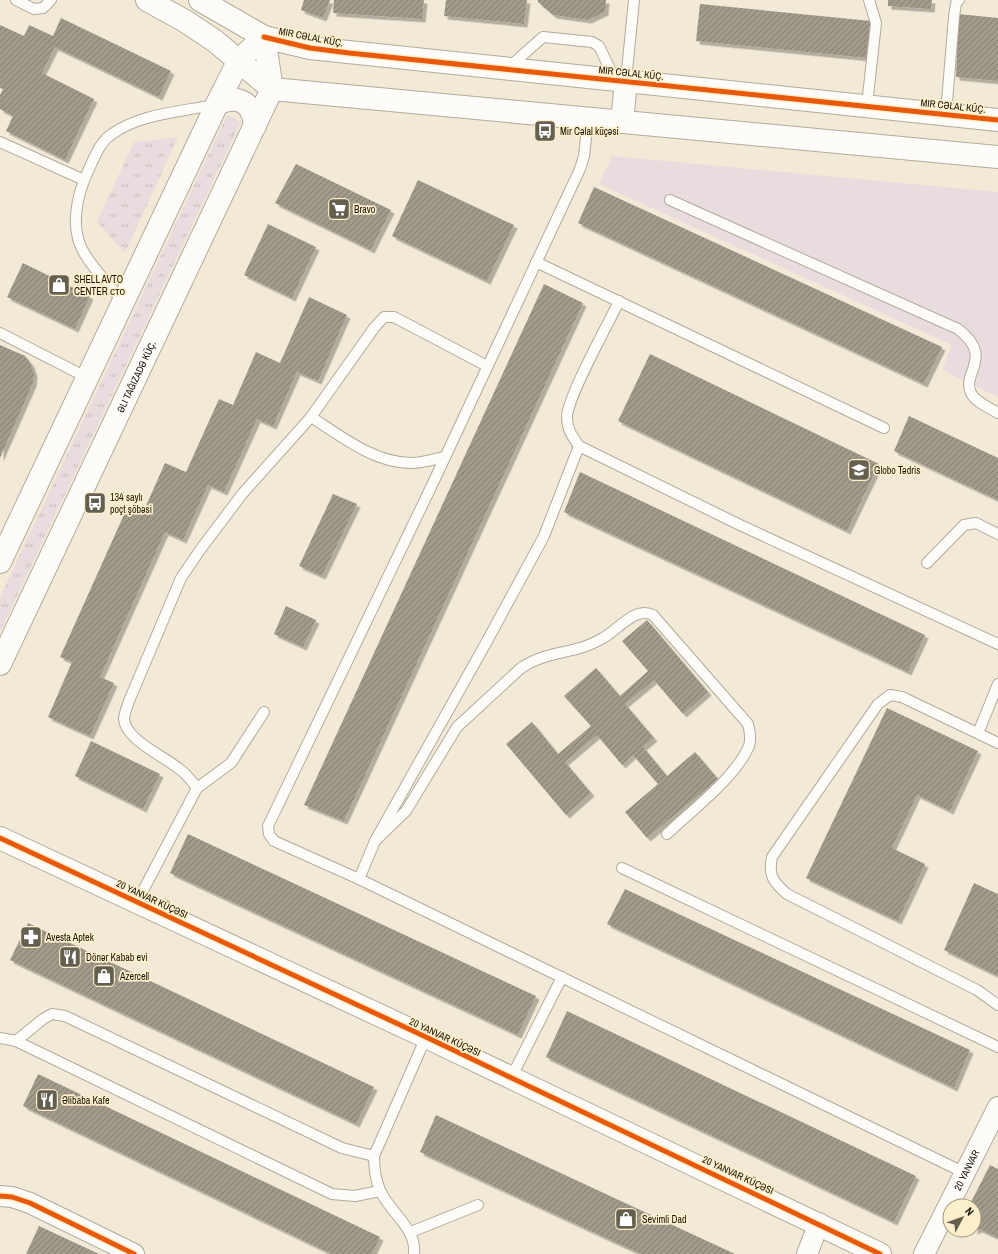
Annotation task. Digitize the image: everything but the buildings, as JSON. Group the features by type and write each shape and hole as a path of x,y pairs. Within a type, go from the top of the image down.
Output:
{"street":[{"path":"147,0 202,32 239,60 272,89 998,157"},
{"name":"MIR CƏLAL KÜÇ.","path":"200,0 264,37 328,51 867,105 998,120"},
{"path":"0,562 122,300 239,60 264,37"},
{"path":"0,664 272,89 264,37"},
{"path":"620,81 622,122"},
{"path":"217,104 232,99 240,101 251,110 254,116 255,126"},
{"name":"20 YANVAR KÜÇƏSI","path":"0,838 426,1037 819,1223 880,1254"},
{"path":"0,849 67,869"},
{"name":"20 YANVAR","path":"924,1254 998,1107"},
{"path":"0,1196 12,1197 30,1203 134,1254"},
{"path":"806,1254 819,1223"}],"lane":[{"path":"16,0 34,9 43,8 51,0"},
{"path":"620,81 634,0"},
{"path":"867,105 876,24 869,0"},
{"path":"946,114 954,17 956,4 959,0"},
{"path":"507,69 543,37 592,42 599,46 620,81"},
{"path":"122,300 85,255 77,232 76,205 84,180 101,144 112,134 146,119 217,104"},
{"path":"588,119 584,156 580,169 445,458 268,826 268,834 274,840 359,879 965,1173"},
{"path":"0,142 84,180"},
{"path":"670,200 958,330 969,338 974,349 976,362 969,384 970,393 976,399 998,413"},
{"path":"536,262 884,428"},
{"path":"619,301 572,396 566,417 569,432 579,446 740,525 998,644"},
{"path":"197,788 189,777 179,768 131,736 126,727 124,718 129,701 181,578 243,493 311,417 374,328 384,317 394,317 488,366"},
{"path":"0,333 86,377"},
{"path":"311,417 368,451 395,462 413,463 445,458"},
{"path":"359,879 375,841 544,536 579,446"},
{"path":"927,563 964,525 976,523 998,534"},
{"path":"375,841 406,811 457,727 522,668 531,661 550,654 581,648 604,637 639,613 646,611 653,615 748,724 750,735 749,745 736,768 667,834"},
{"path":"978,733 998,684"},
{"path":"998,743 902,698 890,695 883,699 772,857 769,869 776,884 787,894 977,990 998,1005"},
{"path":"137,902 197,788 231,763 264,712"},
{"path":"622,868 998,1047"},
{"path":"510,1078 562,977"},
{"path":"16,1042 43,1019 52,1014 65,1016 342,1148 374,1156"},
{"path":"414,1254 415,1244 411,1232 380,1190 374,1171 374,1156 426,1037"},
{"path":"0,1038 16,1042 332,1194 355,1196 380,1190"},
{"path":"411,1232 478,1205"}],"green space":[{"path":"227,115 241,122 0,632 0,597"},
{"path":"178,137 125,253 97,222 134,142"},
{"path":"612,156 998,192 998,397 942,370 952,345 599,184"}],"cycle path":[{"path":"264,37 310,48 349,53 998,120"},
{"path":"0,838 426,1037 880,1254"},
{"path":"0,1196 12,1197 30,1203 134,1254"}],"place":[{"name":"Mir Cəlal küçəsi","path":"545,131"},
{"name":"Bravo","path":"339,209"},
{"name":"SHELL AVTO CENTER сто","path":"59,285"},
{"name":"Globo Tədris","path":"859,470"},
{"name":"134 saylı poçt şöbəsi","path":"95,503"},
{"name":"Avesta Aptek","path":"31,937"},
{"name":"Dönər Kabab evi","path":"70,957"},
{"name":"Azercell","path":"104,976"},
{"name":"Əlibaba Kafe","path":"47,1100"},
{"name":"Sevimli Dad","path":"626,1219"}]}
